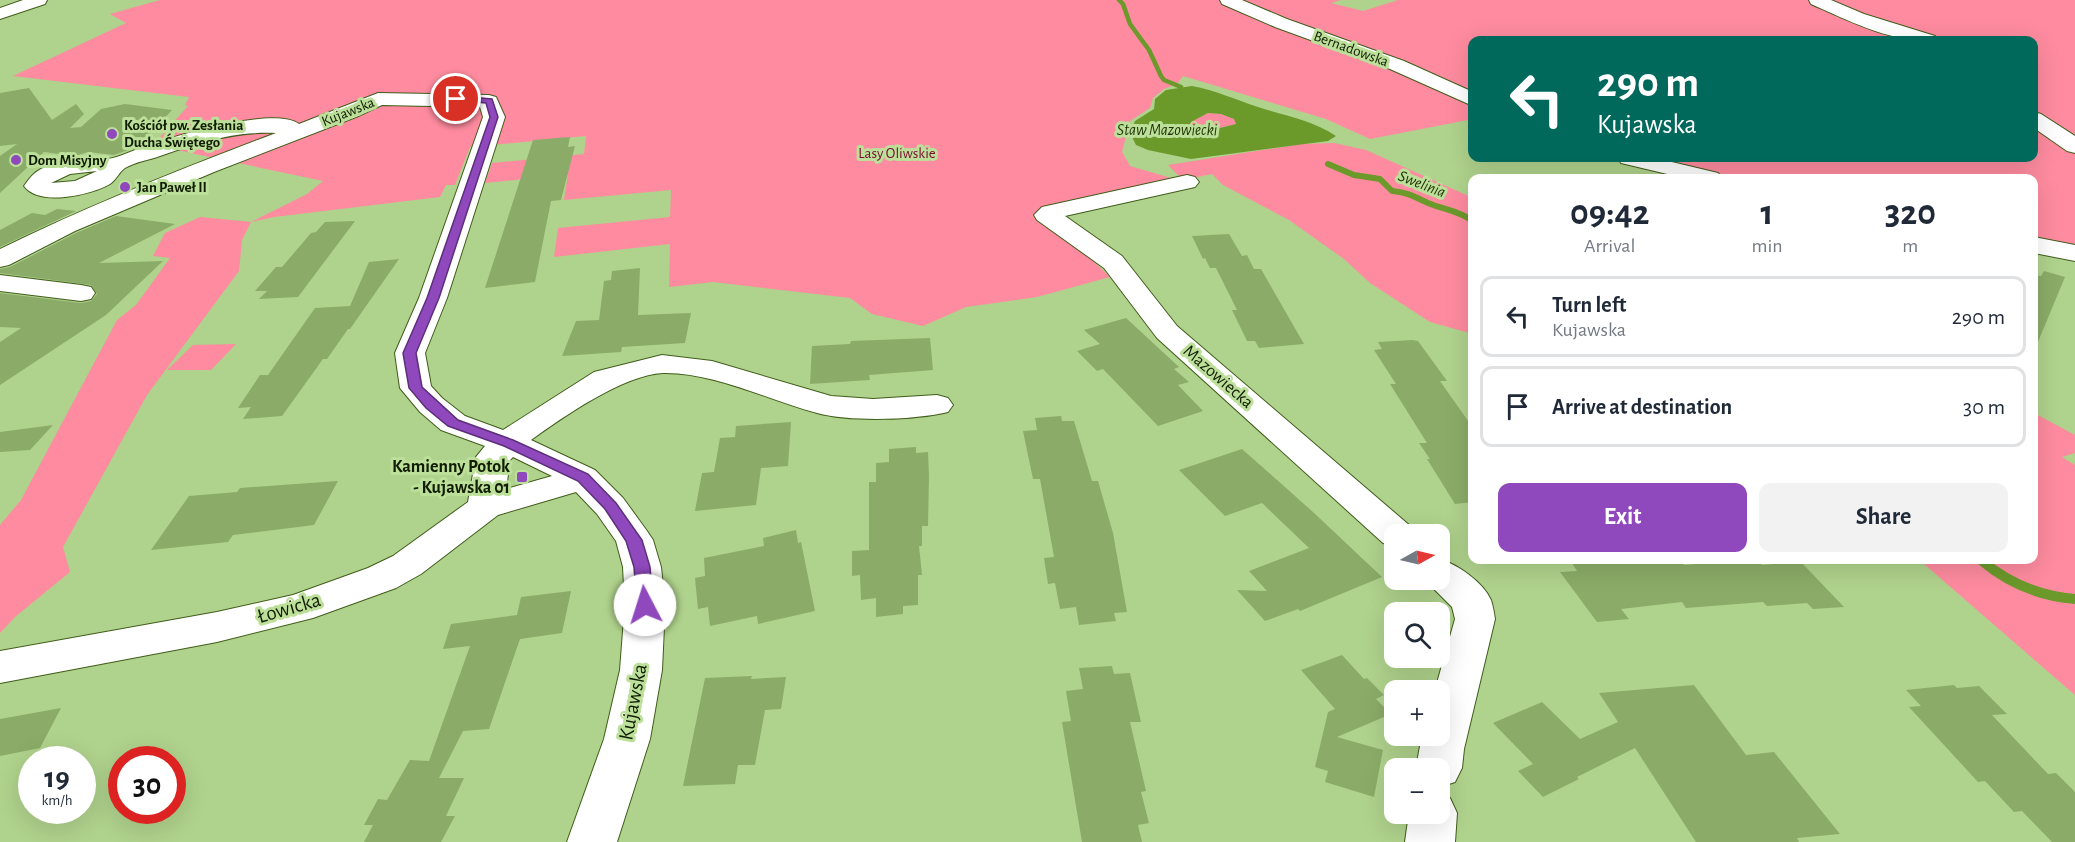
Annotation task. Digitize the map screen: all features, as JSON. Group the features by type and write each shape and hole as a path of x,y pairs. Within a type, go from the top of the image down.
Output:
{"street":[{"path":"0,14 39,0"},
{"name":"Bernadowska","path":"1227,0 1281,23 1397,65 1468,98"},
{"path":"1817,0 1858,18 1916,36"},
{"name":"Kujawska","path":"0,259 76,222 206,167 357,110 378,99 489,101 494,117 489,134 433,298 410,353 416,388 431,405 453,423 508,443 583,477 610,506 634,540 642,567 645,605 641,670 627,739 592,842"},
{"path":"2038,121 2075,146"},
{"path":"109,166 164,147 235,128 275,125 304,129"},
{"path":"1645,162 1694,174"},
{"name":"Mazowiecka","path":"1187,182 1046,215 1113,262 1167,332 1385,524"},
{"path":"2038,246 2075,254"},
{"path":"0,283 81,293"},
{"path":"485,507 493,457 520,432 605,379 662,364 690,365 712,370 828,406 873,409 938,405"},
{"name":"Łowicka","path":"0,667 217,627 299,608 382,578 407,565 485,507 583,477"},
{"path":"1440,758 1475,619 1471,601 1450,582"},
{"path":"1430,842 1432,824"}],"green space":[{"name":"Lasy Oliwskie","path":"160,0 1341,0 1331,3 1363,11 1398,0 2075,0 2075,249 2038,242 2038,174 1714,174 1666,162 2038,162 2038,36 1468,36 1468,120 1370,139 1326,119 1183,76 1177,84 1164,89 1153,98 1150,108 1130,121 1122,152 1130,166 1181,181 1132,193 1039,210 1110,277 1037,297 966,307 923,326 872,314 850,298 713,282 669,287 670,244 554,257 558,228 670,217 671,190 564,200 568,175 485,183 492,163 584,154 586,136 470,147 455,185 446,185 440,197 274,217 251,222 307,194 323,181 153,145 188,106 185,105 189,97 13,76 126,23 110,14"},
{"path":"1208,113 1221,114 1234,119 1236,124 1208,131 1189,127 1191,122"},
{"path":"1334,143 1366,150 1468,196 1468,333 1430,322 1370,283 1344,259 1289,220 1223,185 1212,174 1183,180 1168,165 1301,144"},
{"path":"200,217 251,222 242,240 239,271 147,395 63,547 70,572 15,617 0,633 0,525 21,500 117,320 136,305 170,258 153,256 165,233"},
{"path":"236,344 211,370 167,370 193,345"},
{"path":"2038,415 2075,435 2075,453 2062,457 2075,465 2075,695 1924,564 2038,564"}],"water":[{"name":"Staw Mazowiecki","path":"1192,86 1209,90 1308,122 1336,136 1328,141 1191,159 1148,150 1136,145 1130,133 1135,121 1154,109 1155,99 1166,90","holes":["1208,113 1221,114 1234,119 1236,124 1208,131 1189,128 1191,122"]}],"building":[{"path":"29,88 52,120 76,104 84,114 70,128 81,127 101,109 125,104 172,110 139,146 114,155 88,152 75,156 44,152 0,193 0,156 17,144 0,146 0,93"},
{"path":"570,137 568,147 575,146 561,200 551,201 535,282 485,288 533,140"},
{"path":"57,209 76,211 0,247 0,230 32,213 45,215"},
{"path":"116,216 175,224 99,263 163,261 106,315 0,385 0,342 21,328 0,327 0,293 81,303 91,301 97,294 91,285 0,273 0,269 10,267 76,233"},
{"path":"355,221 298,297 259,299 267,291 255,291 276,267 282,267 311,233 316,232 325,222"},
{"path":"1229,234 1242,256 1247,255 1254,269 1261,269 1304,344 1259,348 1255,341 1247,341 1232,310 1237,310 1216,268 1210,268 1205,258 1203,259 1192,236"},
{"path":"399,259 350,329 327,359 323,359 282,416 243,419 251,407 238,408 260,375 268,375 315,308 350,306 369,262"},
{"path":"640,268 638,315 691,313 685,343 622,347 621,352 562,356 576,321 599,320 604,281 611,280 612,271"},
{"path":"2044,271 2065,277 2038,342 2038,276 2041,276"},
{"path":"1126,318 1179,367 1174,369 1189,382 1178,385 1203,411 1158,426 1103,369 1097,371 1077,351 1100,344 1084,330"},
{"path":"930,338 933,370 869,375 870,380 810,384 812,346 850,344 851,341"},
{"path":"1418,341 1447,381 1440,381 1468,421 1468,503 1455,504 1427,459 1430,459 1419,443 1427,443 1390,384 1396,384 1374,350 1382,349 1378,342"},
{"path":"1061,416 1062,421 1074,421 1092,481 1098,481 1113,533 1127,612 1114,613 1116,621 1079,625 1076,607 1060,609 1055,583 1048,584 1044,558 1054,557 1040,479 1033,479 1023,431 1037,430 1035,418"},
{"path":"791,422 788,466 761,468 756,505 695,511 702,473 714,472 720,438 735,437 736,426"},
{"path":"53,425 30,450 0,452 0,432"},
{"path":"916,447 916,453 928,452 929,476 928,526 922,526 922,546 919,546 922,575 918,575 918,605 903,606 903,614 876,617 876,598 861,600 860,575 852,576 852,551 869,550 869,482 876,482 876,463 889,462 889,449"},
{"path":"1242,449 1382,577 1300,611 1298,609 1265,621 1237,590 1267,591 1249,571 1309,548 1262,503 1225,516 1179,470"},
{"path":"338,481 314,525 233,535 228,542 151,550 189,496 237,492 240,488"},
{"path":"796,530 798,543 801,542 815,611 758,624 757,616 710,626 708,607 698,609 695,578 705,576 704,558 764,546 763,538"},
{"path":"1573,564 1803,564 1844,607 1813,609 1807,603 1767,606 1763,602 1686,608 1682,602 1621,609 1629,619 1597,622 1560,572 1577,571"},
{"path":"571,591 562,633 520,639 489,729 463,731 439,778 464,778 446,816 455,816 441,842 364,842 373,825 364,825 378,799 387,800 410,760 429,761 470,646 443,649 451,624 517,615 521,597"},
{"path":"1342,655 1364,679 1367,678 1384,695 1376,699 1384,707 1384,717 1337,737 1383,750 1374,797 1325,782 1328,771 1315,767 1328,712 1335,709 1301,670"},
{"path":"1112,666 1114,674 1130,673 1141,722 1130,722 1146,791 1141,792 1149,823 1138,825 1142,842 1082,842 1062,722 1071,721 1066,691 1083,689 1079,668"},
{"path":"752,676 751,679 786,677 781,709 765,710 755,765 738,765 735,784 683,786 705,678"},
{"path":"1694,685 1746,755 1774,752 1840,834 1797,838 1799,842 1696,842 1635,748 1543,797 1518,771 1533,764 1493,723 1542,702 1580,739 1618,722 1599,693"},
{"path":"1954,685 1957,688 1979,686 2007,714 1992,715 2048,774 2056,773 2075,792 2075,842 2052,842 2022,811 2014,812 1985,781 1978,782 1909,707 1921,706 1906,690"},
{"path":"61,708 41,746 18,746 18,752 0,756 0,719"}],"waterway":[{"name":"Swelinia","path":"1119,0 1123,4 1130,24 1149,50 1161,76 1164,80 1181,87"},
{"name":"Swelinia","path":"1328,164 1354,175 1380,179 1392,191 1411,195 1468,218"},
{"name":"Swelinia","path":"1986,564 2002,576 2037,592 2075,599"}],"place":[{"name":"Kościół pw. Zesłania Ducha Świętego","path":"112,134"},
{"name":"Dom Misyjny","path":"16,160"},
{"name":"Jan Paweł II","path":"125,187"},
{"name":"Kamienny Potok - Kujawska 01","path":"522,477"}],"route":[{"path":"456,99 489,101 494,117 433,298 410,353 416,388 431,405 453,423 484,433 583,477 610,506 634,540 642,567 645,605"}]}
